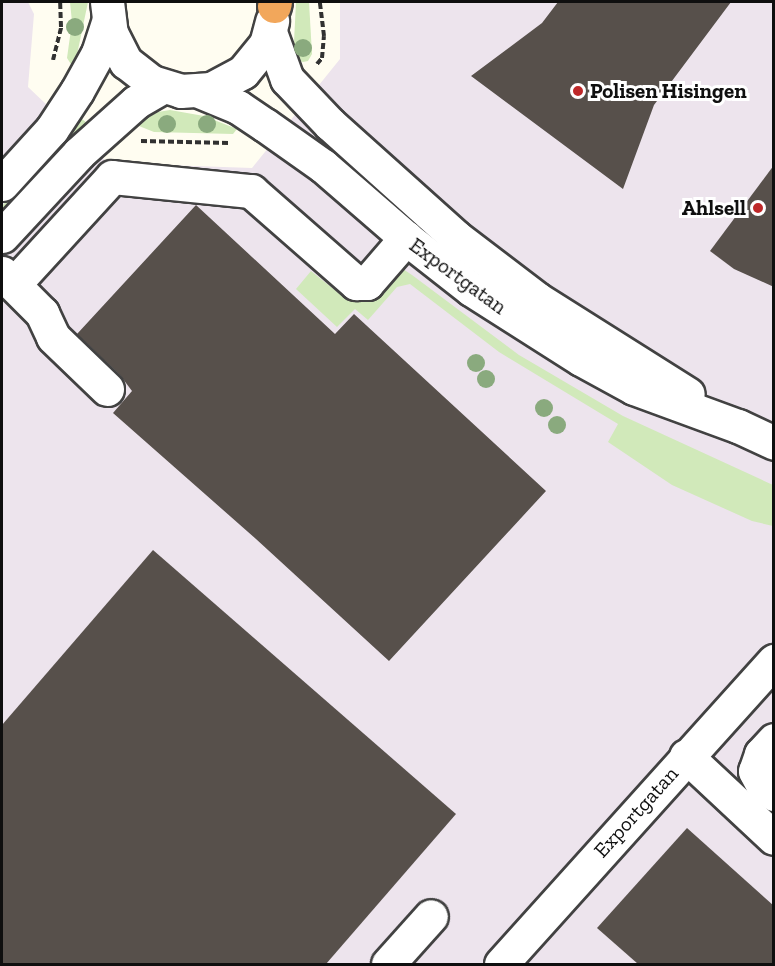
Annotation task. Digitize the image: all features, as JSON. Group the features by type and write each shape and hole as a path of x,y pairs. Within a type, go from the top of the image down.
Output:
{"street":[{"name":"Exportgatan","path":"108,12 114,43 126,62 143,77 162,87 180,91 199,91 223,85 243,72 259,54 273,10"},
{"name":"Exportgatan","path":"273,10 287,79 330,124 456,237 555,311 738,426"},
{"name":"Exportgatan","path":"2,184 52,129 77,91 98,53 108,12"},
{"path":"2,236 79,153 136,102 162,87"},
{"name":"Exportgatan","path":"199,91 238,107 265,125 323,166 406,238 471,289 581,359 634,388 738,426 774,443"},
{"path":"106,389 52,337 42,313 8,278 112,177 250,190 356,283 367,283 406,238"},
{"name":"Exportgatan","path":"501,964 774,661"},
{"path":"774,740 761,754 755,771 763,786 774,794"},
{"path":"686,756 774,838"},
{"path":"388,964 431,916"}],"path":[{"path":"52,66 61,27 60,2"}],"shaded area":[{"path":"2,2 28,2 34,14 28,87 108,163 252,168 340,59 340,2 773,2 773,964 2,964"}],"green space":[{"path":"70,2 88,2 74,69 67,58 72,22"},
{"path":"296,2 309,2 312,54 308,61 303,62 297,60 294,42"},
{"path":"170,110 204,116 237,129 233,134 154,132 134,124 158,112"},
{"path":"78,116 91,126 2,223 2,206 48,156"},
{"path":"395,269 403,269 412,275 519,355 623,416 773,485 773,526 752,521 672,485 608,442 618,424 499,352 410,284 397,287 368,320 355,309 337,327 296,289 311,271 346,299 359,302 370,297"}],"building":[{"name":"Polisen Hisingen","path":"558,2 731,2 654,105 623,189 471,76 542,23"},
{"name":"Ahlsell","path":"774,165 774,287 734,269 710,251"},
{"path":"196,205 335,334 354,314 546,491 389,661 256,539 113,413 132,391 120,375 77,334"},
{"path":"153,550 456,814 326,964 2,964 2,725"},
{"path":"687,828 774,906 774,964 638,964 597,928"}],"place":[{"name":"Polisen Hisingen","path":"578,91"},
{"name":"Ahlsell","path":"758,208"}]}
